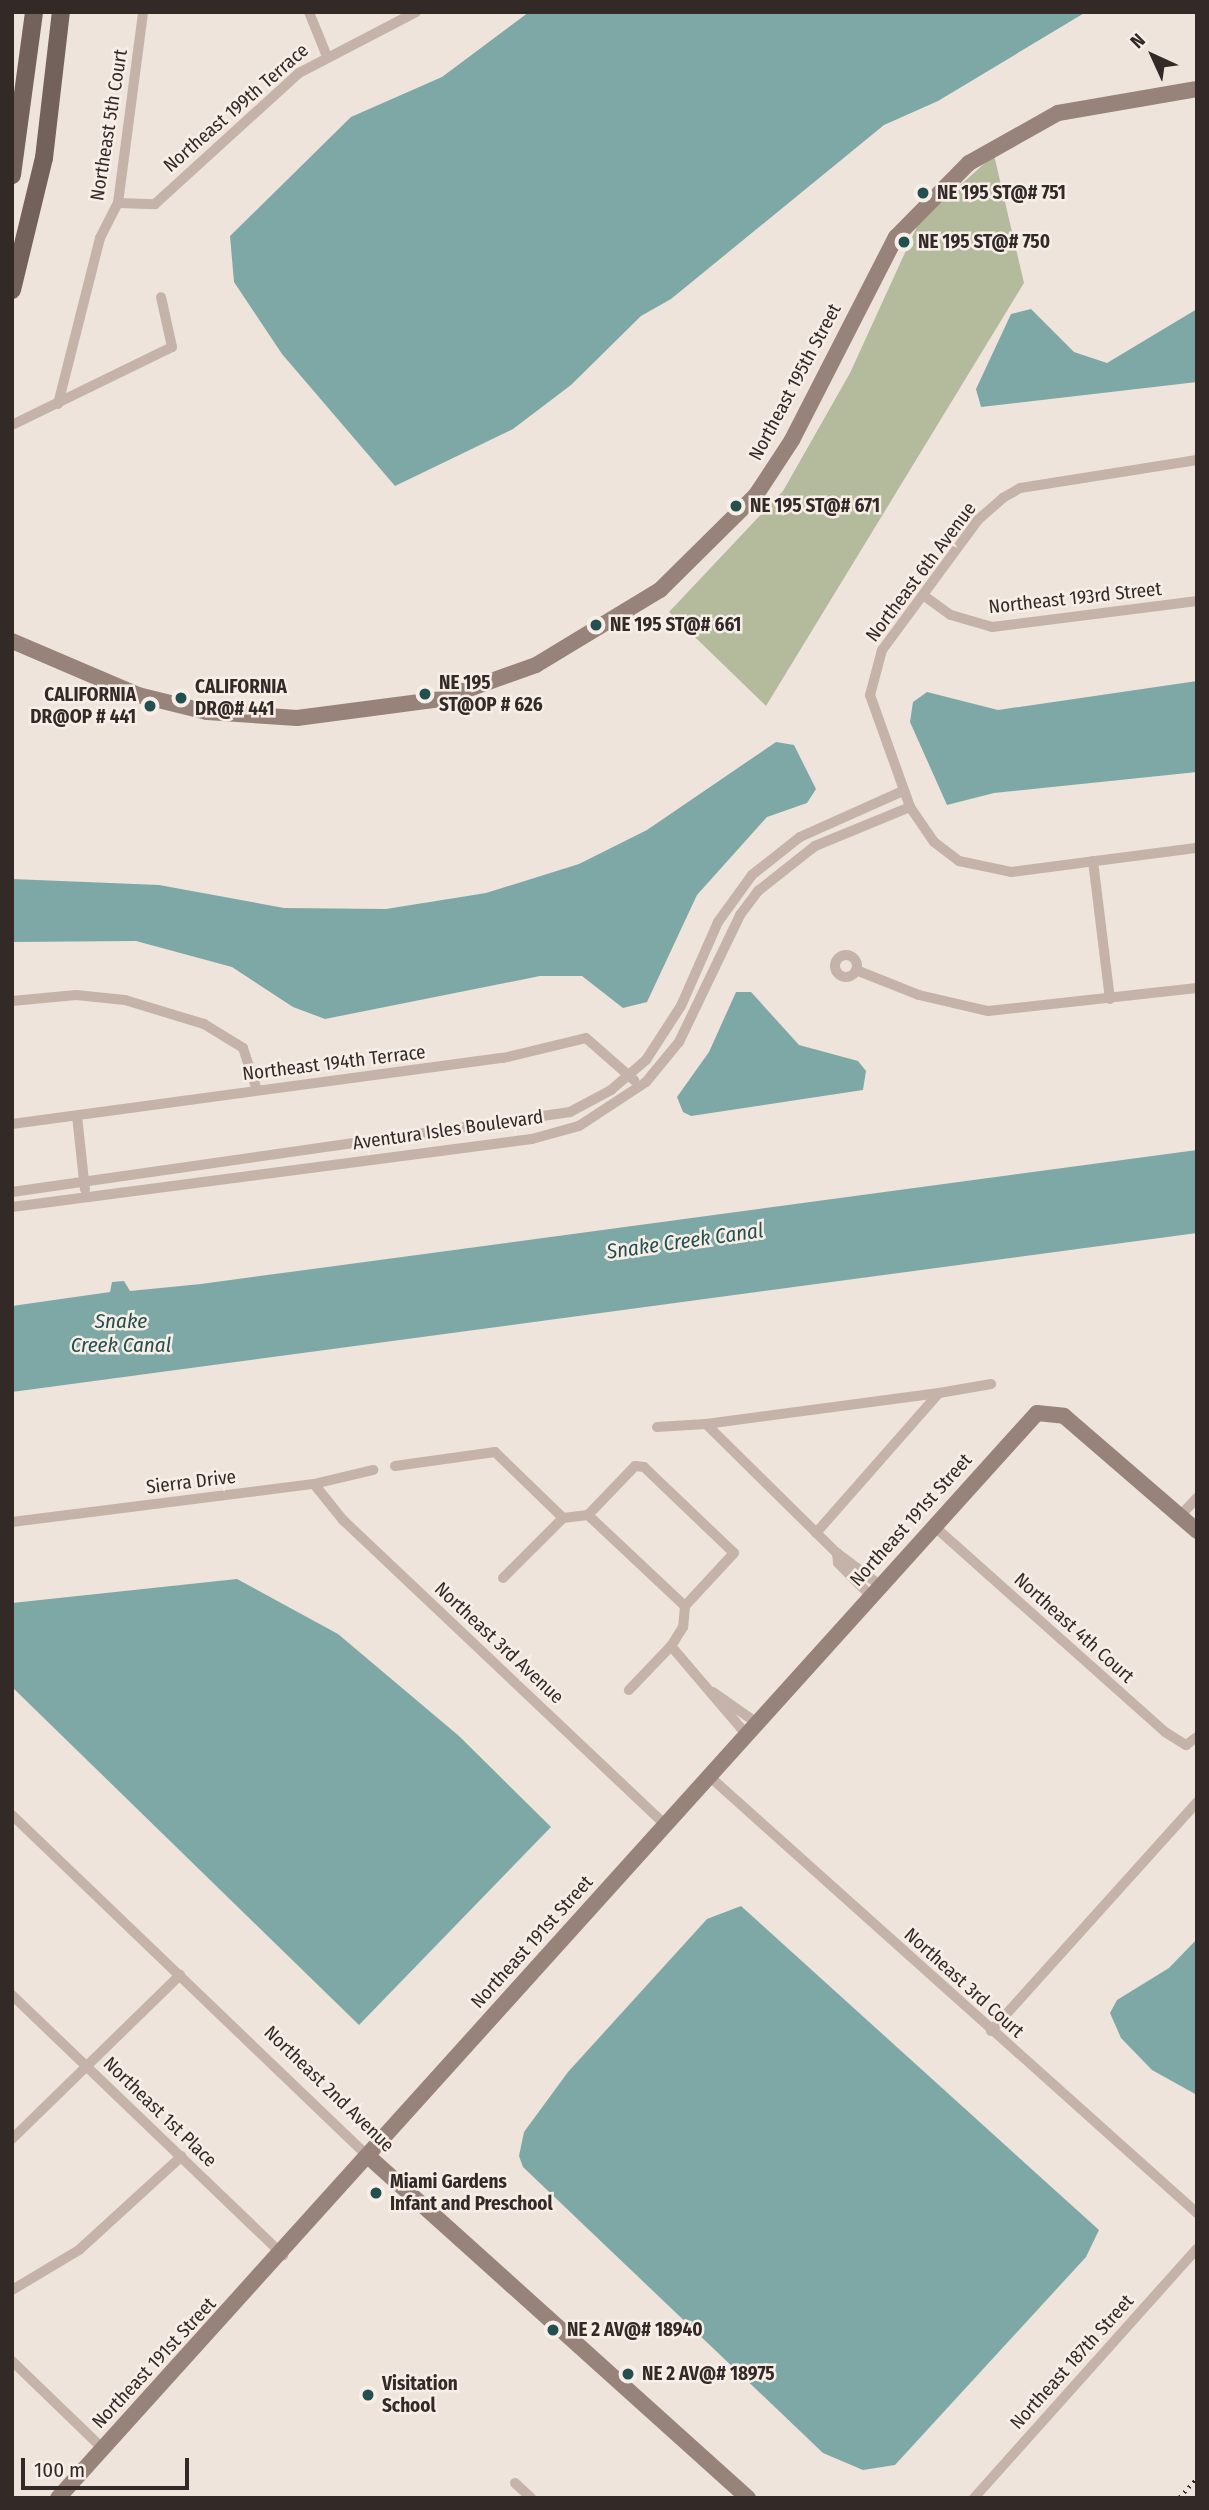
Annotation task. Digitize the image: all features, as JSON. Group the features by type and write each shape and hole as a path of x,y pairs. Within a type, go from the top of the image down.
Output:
{"main road":[{"path":"12,175 34,12"},
{"path":"13,286 44,158 61,12"}],"street":[{"name":"Northeast 5th Court","path":"58,404 100,238 118,203 144,12"},
{"path":"309,12 326,54"},
{"name":"Northeast 199th Terrace","path":"118,203 155,204 326,54 416,12"},
{"name":"Northeast 195th Street","path":"12,641 138,695 206,712 297,718 441,699 536,665 660,590 756,495 792,440 896,237 969,163 1058,113 1197,89"},
{"path":"12,425 172,347 161,297"},
{"name":"Northeast 6th Avenue","path":"1197,460 1020,488 1003,498 923,595 882,650 870,695 910,807 924,829 948,854 992,871 1093,862 1197,848"},
{"name":"Northeast 193rd Street","path":"923,595 951,615 992,627 1197,601"},
{"name":"Aventura Isles Boulevard","path":"12,1192 506,1126 570,1112 629,1074 668,1031 718,922 752,875 800,837 903,791"},
{"name":"Aventura Isles Boulevard","path":"12,1207 532,1139 579,1126 641,1087 679,1042 740,915 758,891 816,846 910,807"},
{"path":"1093,862 1110,999"},
{"path":"856,970 919,995 988,1011 1197,988"},
{"path":"12,1001 76,995 113,999 204,1024 243,1048 257,1090"},
{"name":"Northeast 194th Terrace","path":"12,1124 503,1058 586,1038 641,1087"},
{"path":"77,1116 85,1197"},
{"path":"657,1427 706,1424 990,1384"},
{"path":"816,1533 939,1392"},
{"name":"Northeast 191st Street","path":"58,2498 283,2255 665,1824 1037,1413 1063,1416 1180,1516"},
{"path":"706,1424 837,1553 838,1563 876,1591"},
{"path":"395,1466 495,1452 563,1518"},
{"path":"503,1578 563,1518 588,1515 635,1466 674,1496 734,1553 685,1606 683,1627 671,1646 629,1690"},
{"name":"Sierra Drive","path":"12,1522 314,1485 373,1470"},
{"name":"Northeast 3rd Avenue","path":"314,1485 343,1520 665,1824"},
{"path":"1197,1498 1180,1516 1197,1531"},
{"path":"588,1515 685,1606"},
{"name":"Northeast 4th Court","path":"935,1527 1165,1732 1186,1745 1196,1739"},
{"path":"671,1646 751,1729"},
{"name":"Northeast 3rd Court","path":"709,1776 1197,2213"},
{"path":"991,2031 1197,1802"},
{"name":"Northeast 2nd Avenue","path":"12,1815 369,2157 748,2498"},
{"path":"12,2138 89,2068 180,1975"},
{"name":"Northeast 1st Place","path":"12,1995 283,2255"},
{"path":"12,2290 79,2250 181,2155"},
{"name":"Northeast 187th Street","path":"974,2498 1197,2249"},
{"path":"12,2361 103,2449"},
{"path":"514,2483 531,2498"}],"green space":[{"path":"994,155 1024,283 766,706 669,612 783,491 850,373 919,222"}],"water":[{"path":"529,12 1086,12 938,101 884,125 671,299 641,316 571,385 513,429 395,486 282,354 234,282 230,236 351,117 442,77"},
{"path":"1031,309 1074,352 1107,363 1197,309 1197,382 981,407 976,389 1011,314"},
{"path":"1197,681 1197,772 994,793 947,805 910,722 913,702 927,692 998,710"},
{"path":"776,742 794,745 816,789 807,803 767,817 697,895 647,1002 623,1008 582,976 540,976 325,1019 293,1007 232,967 136,941 12,942 12,879 159,885 284,908 386,909 486,893 579,864 647,830"},
{"path":"736,992 751,992 799,1045 858,1061 866,1071 863,1090 691,1116 683,1112 677,1097 709,1052"},
{"name":"Snake Creek Canal","path":"1197,1150 1197,1233 12,1392 12,1306 110,1292 112,1282 124,1281 130,1291 201,1284"},
{"path":"237,1579 338,1634 459,1736 551,1827 359,2025 12,1687 12,1603"},
{"path":"741,1906 1099,2230 1086,2257 895,2465 863,2470 823,2453 523,2167 519,2156 524,2132 568,2072 707,1919"},
{"path":"1197,1939 1197,2095 1152,2070 1121,2038 1110,2013 1117,2000 1169,1968"}],"railway":[{"path":"1179,2498 1197,2479"}],"place":[{"name":"NE 195 ST@# 751","path":"923,193"},
{"name":"NE 195 ST@# 750","path":"904,242"},
{"name":"NE 195 ST@# 671","path":"736,506"},
{"name":"NE 195 ST@# 661","path":"596,625"},
{"name":"NE 195 ST@OP # 626","path":"425,694"},
{"name":"CALIFORNIA DR@# 441","path":"181,698"},
{"name":"CALIFORNIA DR@OP # 441","path":"150,706"},
{"name":"Miami Gardens Infant and Preschool","path":"376,2193"},
{"name":"NE 2 AV@# 18940","path":"553,2330"},
{"name":"NE 2 AV@# 18975","path":"628,2374"},
{"name":"Visitation School","path":"368,2395"}]}
